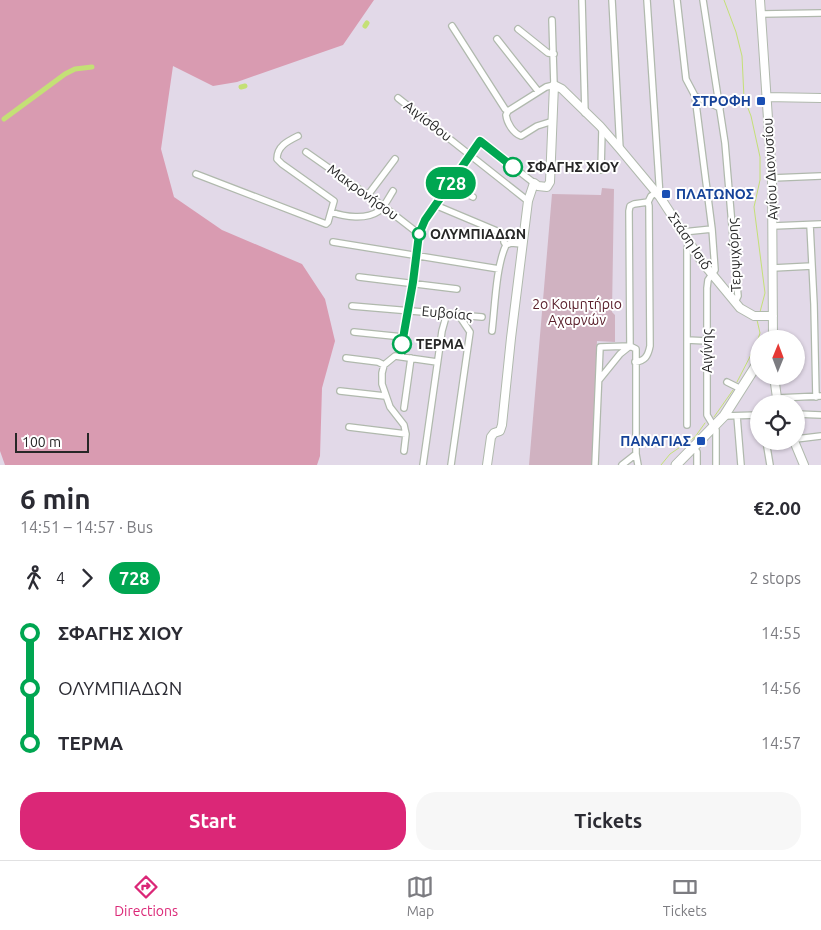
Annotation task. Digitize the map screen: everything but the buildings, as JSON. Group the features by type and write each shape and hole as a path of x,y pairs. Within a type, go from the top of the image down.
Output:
{"main road":[{"path":"676,465 724,416 750,374"}],"street":[{"path":"582,0 585,113"},
{"path":"612,0 620,149"},
{"path":"635,362 642,361 648,356 650,346 648,202 650,196 658,195 647,0"},
{"name":"Αιγίνης","path":"677,0 686,80 696,96 712,229 715,270 708,280 707,288 707,415 716,430 716,465"},
{"name":"Τερψιχόρης","path":"703,0 720,108 731,201 738,296 735,302"},
{"name":"Αγίου Διονυσίου","path":"760,0 772,178 773,330"},
{"path":"761,14 821,13"},
{"path":"401,356 419,234 425,220 480,141 534,183 542,187 549,185 554,86 552,20"},
{"path":"452,26 504,109 508,111"},
{"path":"518,29 548,53 554,54"},
{"path":"497,39 538,92"},
{"path":"553,120 537,126 521,136 508,124 506,115 508,111 546,87 554,86"},
{"name":"Στάση Ισιδ","path":"554,86 562,89 620,149 658,195 712,275 735,302 747,313 754,316 773,316"},
{"path":"696,96 720,108"},
{"path":"766,97 821,98"},
{"name":"Αιγίσθου","path":"398,98 528,201"},
{"path":"601,170 602,129"},
{"path":"196,174 326,224 334,200 277,159 279,148 298,136"},
{"name":"Μακρονήσου","path":"306,152 368,195 419,234"},
{"path":"368,195 395,160"},
{"path":"772,178 821,176"},
{"path":"487,465 491,437 494,433 500,431 502,426 522,244 528,201 534,183"},
{"path":"449,185 473,197"},
{"path":"331,212 352,217 378,212 393,191"},
{"path":"630,346 629,211 630,206 634,204 648,202"},
{"path":"435,205 504,234 506,245"},
{"path":"773,226 821,224"},
{"path":"805,398 818,396 810,225"},
{"path":"683,232 712,229"},
{"path":"687,425 687,249 689,241"},
{"path":"333,242 499,269"},
{"path":"492,331 499,269 503,251 506,245 511,243 522,244"},
{"path":"773,268 812,266"},
{"path":"359,277 413,282 457,289"},
{"name":"Ευβοίας","path":"352,306 482,317"},
{"path":"424,465 437,362 447,313"},
{"path":"451,465 470,332 458,314"},
{"path":"354,332 403,336"},
{"path":"687,340 707,341"},
{"path":"598,382 620,354 630,346"},
{"path":"595,465 600,347 630,346 636,349 636,454 638,465"},
{"path":"404,451 406,434 404,425 394,414 385,396 382,373 384,364 395,356 437,362"},
{"path":"346,358 384,364"},
{"path":"404,408 411,358"},
{"path":"727,382 741,389"},
{"path":"340,391 385,396"},
{"path":"805,414 821,415"},
{"path":"724,416 750,415"},
{"path":"737,416 741,465"},
{"path":"349,427 406,434"},
{"path":"805,438 821,436"},
{"path":"694,448 697,452 696,465"},
{"path":"768,450 770,465"},
{"path":"799,450 804,465"},
{"path":"622,465 636,454"}],"shaded area":[{"path":"0,0 374,0 343,45 237,82 213,86 173,66 161,149 174,197 222,230 302,264 325,299 335,341 322,388 320,456 317,465 5,465 0,451"}],"green space":[{"name":"2ο Κοιμητήριο Αχαρνών","path":"602,188 614,189 612,312 615,315 615,342 597,341 592,465 529,465 552,194 601,195"}],"waterway":[{"path":"724,0 736,32 742,56 744,98 751,116 760,157 760,180 754,207 765,293 760,312"},
{"path":"4,119 65,74 75,69 92,67"},
{"path":"241,87 245,86"},
{"path":"737,382 760,333 757,320"},
{"path":"714,417 733,390"},
{"path":"661,465 670,454 695,437 705,423"}],"bus line":[{"name":"728","path":"402,344 419,234 425,220 480,141 513,167"}],"place":[{"name":"ΣΤΡΟΦΗ","path":"761,101"},
{"name":"ΣΦΑΓΗΣ ΧΙΟΥ","path":"513,167"},
{"name":"ΠΛΑΤΩΝΟΣ","path":"666,194"},
{"name":"ΟΛΥΜΠΙΑΔΩΝ","path":"419,234"},
{"name":"ΤΕΡΜΑ","path":"402,344"},
{"name":"ΠΑΝΑΓΙΑΣ","path":"701,441"}]}
